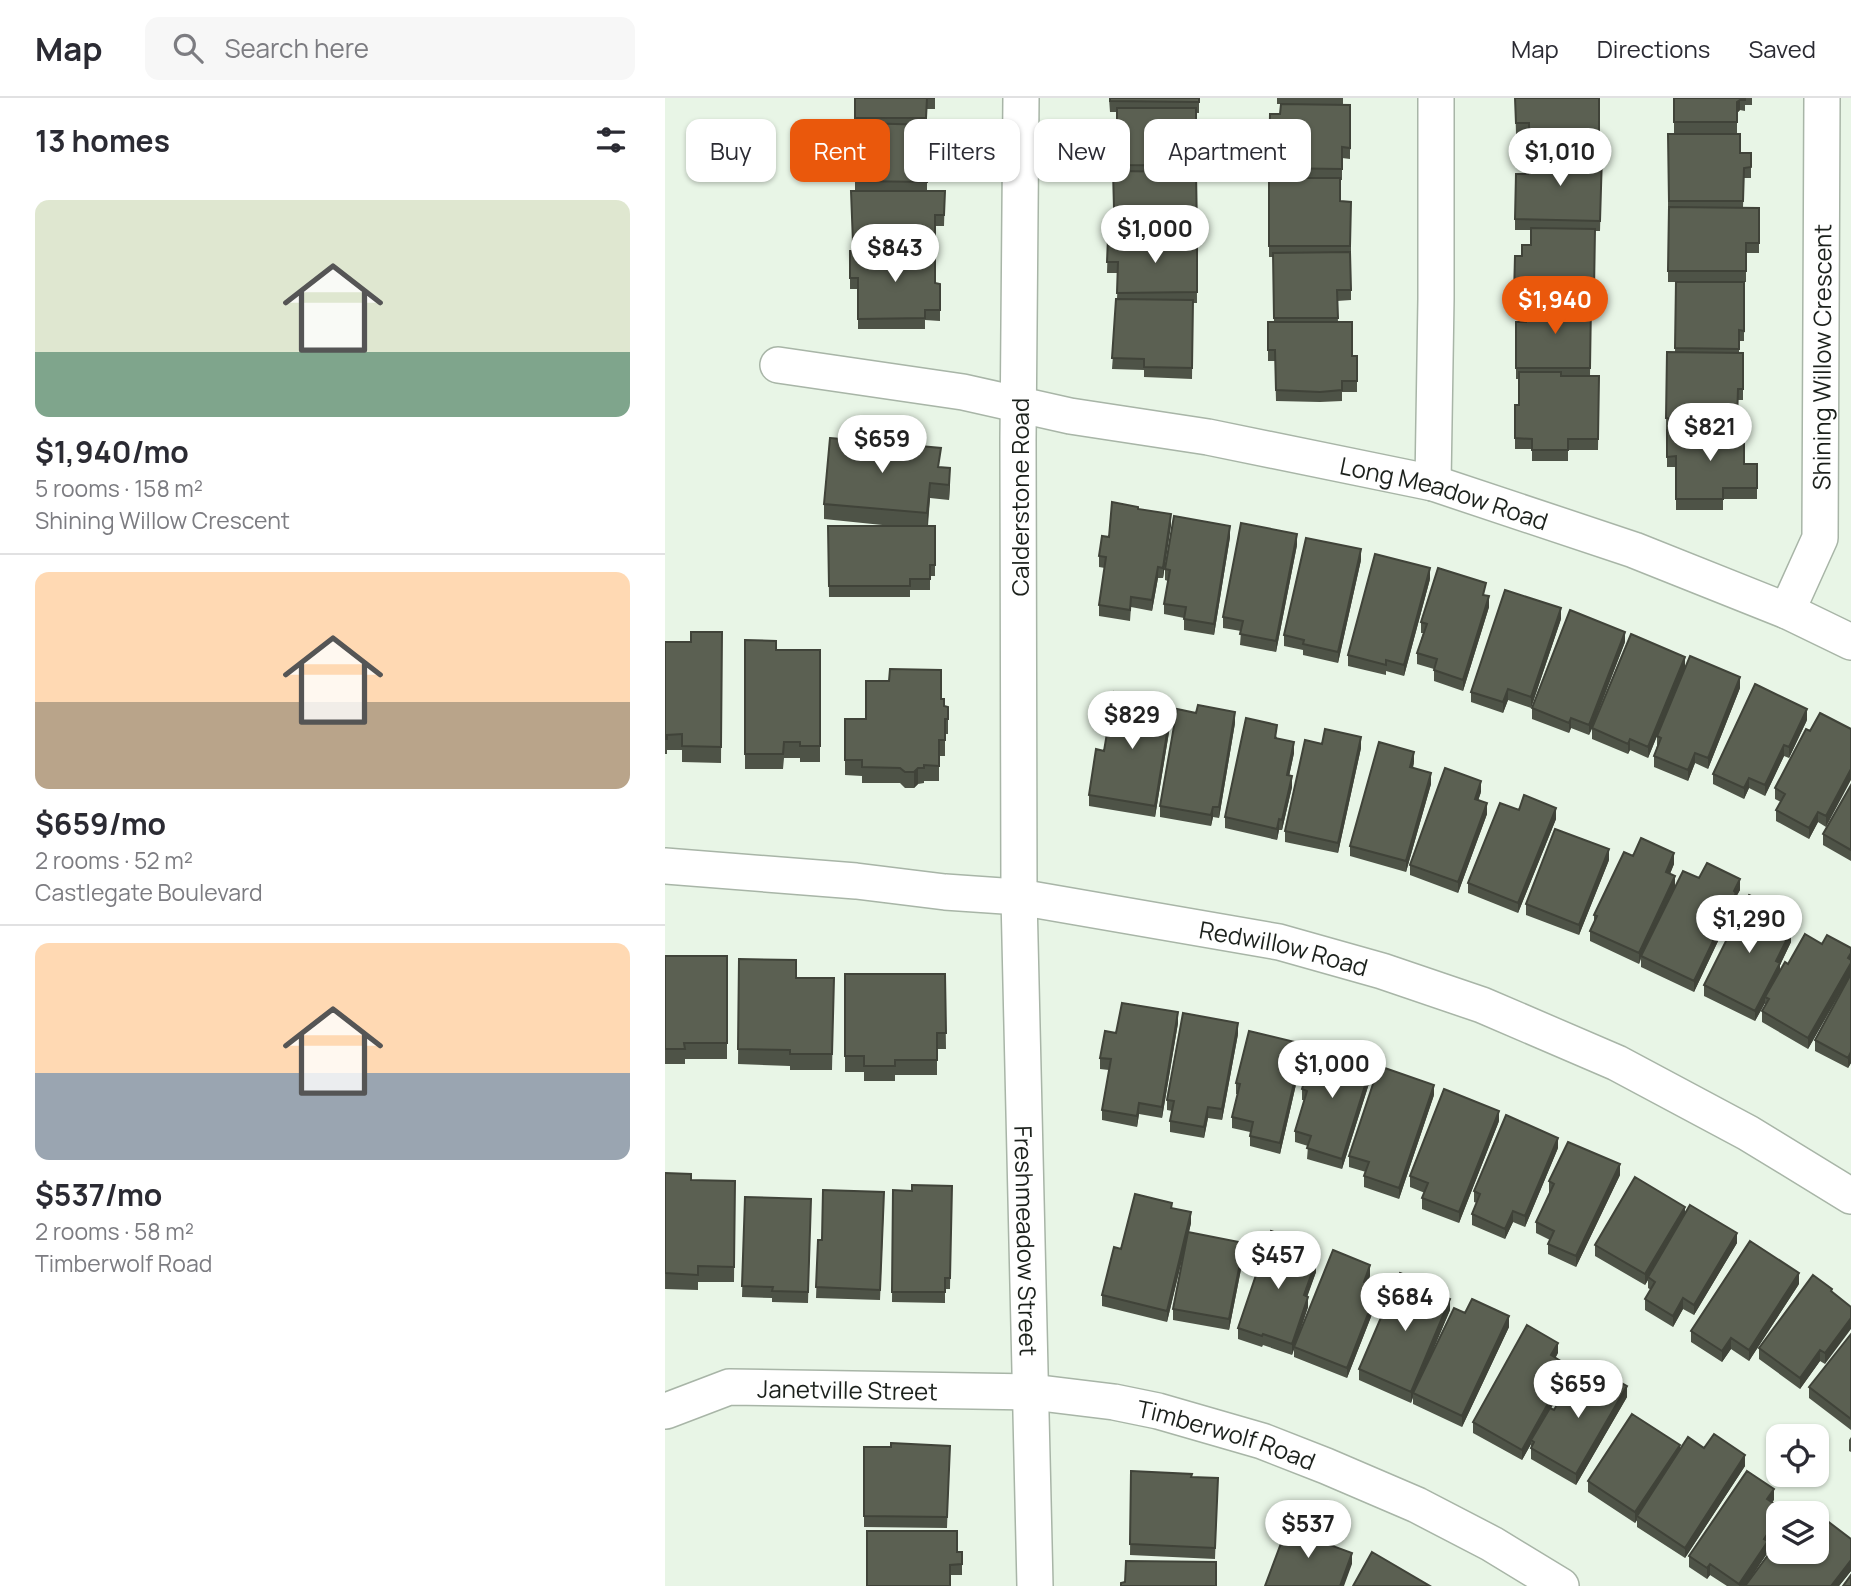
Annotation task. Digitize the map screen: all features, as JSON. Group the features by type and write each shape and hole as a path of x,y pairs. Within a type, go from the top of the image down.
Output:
{"street":[{"name":"Calderstone Road","path":"1019,897 1018,404 1021,98"},
{"path":"1433,483 1436,98"},
{"name":"Shining Willow Crescent","path":"1787,611 1820,538 1822,98"},
{"name":"Long Meadow Road","path":"778,365 963,392 1070,416 1208,437 1433,483 1634,550 1787,611 1851,642"},
{"name":"Redwillow Road","path":"665,866 1019,897 1279,942 1382,971 1482,1005 1617,1063 1748,1133 1851,1196"},
{"name":"Freshmeadow Street","path":"1019,897 1035,1586"},
{"name":"Janetville Street","path":"666,1411 729,1387 1032,1392"},
{"name":"Timberwolf Road","path":"1032,1392 1114,1402 1158,1411 1262,1441 1417,1505 1492,1544 1561,1586"}],"building":[{"path":"855,98 927,98 926,118 855,118"},
{"path":"1110,98 1199,98 1199,102 1110,101"},
{"path":"1515,98 1599,98 1599,143 1529,144 1529,123 1516,123"},
{"path":"1674,98 1745,100 1737,102 1737,122 1674,122"},
{"path":"1281,104 1350,105 1350,148 1342,147 1342,169 1311,169 1311,119 1270,119 1270,114 1280,114"},
{"path":"1117,108 1196,108 1196,119 1144,119 1144,165 1130,165 1130,119 1117,119"},
{"path":"890,124 904,124 904,182 890,181"},
{"path":"1668,134 1740,134 1740,153 1751,153 1751,167 1744,168 1743,201 1669,201"},
{"path":"1529,153 1602,155 1600,221 1515,219 1516,174 1528,174"},
{"path":"1130,171 1144,171 1144,182 1196,182 1197,230 1127,230 1127,208 1114,208 1113,182 1130,182"},
{"path":"1311,178 1340,178 1340,201 1351,202 1350,246 1269,246 1269,182 1311,182"},
{"path":"851,191 945,191 944,215 935,215 935,248 895,248 895,243 853,243"},
{"path":"1669,207 1759,208 1759,243 1746,243 1746,271 1668,271"},
{"path":"1531,228 1595,229 1594,290 1554,289 1553,295 1514,295 1515,256 1522,256 1522,245 1531,245"},
{"path":"1108,238 1197,240 1197,292 1117,293 1118,262 1107,262"},
{"path":"850,251 935,251 935,283 940,284 940,310 925,310 925,318 858,319 858,278 850,278"},
{"path":"1350,252 1351,290 1337,290 1338,318 1274,318 1273,253"},
{"path":"1676,282 1744,282 1744,331 1739,330 1739,349 1675,348"},
{"path":"1116,299 1193,300 1192,368 1144,367 1144,359 1112,358"},
{"path":"1526,302 1591,303 1590,368 1516,368 1516,322 1526,322"},
{"path":"1268,322 1352,322 1352,356 1357,356 1357,381 1342,381 1342,390 1276,390 1275,350 1268,350"},
{"path":"1667,352 1743,353 1743,389 1738,389 1737,419 1666,418"},
{"path":"1519,372 1599,376 1598,439 1568,439 1568,450 1532,450 1532,439 1515,438"},
{"path":"1667,430 1744,430 1744,464 1757,464 1757,488 1723,488 1723,499 1676,499 1676,456 1667,457"},
{"path":"830,438 941,448 938,467 950,468 949,485 930,483 927,513 824,504"},
{"path":"1112,502 1171,514 1163,568 1158,567 1152,600 1131,597 1130,610 1099,605 1106,557 1099,556 1102,536 1109,537"},
{"path":"1174,516 1230,526 1214,624 1184,619 1186,607 1164,604 1170,570 1165,569"},
{"path":"1241,523 1297,534 1276,641 1240,634 1243,621 1223,617"},
{"path":"828,526 935,526 935,565 930,565 930,579 910,579 910,586 829,586"},
{"path":"1306,538 1361,549 1338,652 1303,644 1304,640 1284,635"},
{"path":"1375,554 1430,568 1404,665 1386,660 1386,665 1348,655"},
{"path":"1438,568 1486,583 1483,595 1489,596 1463,680 1434,670 1437,659 1417,653 1427,624 1421,622"},
{"path":"1505,590 1561,608 1531,697 1508,689 1503,702 1471,692"},
{"path":"1570,610 1625,632 1589,725 1571,718 1569,723 1532,708"},
{"path":"691,632 722,632 721,747 682,746 682,734 667,735 665,739 665,642 691,642"},
{"path":"1631,634 1685,657 1648,747 1630,739 1628,744 1592,728"},
{"path":"745,640 776,641 776,650 820,650 820,746 800,746 800,742 784,742 783,754 745,754"},
{"path":"1690,656 1740,677 1708,758 1695,753 1688,770 1654,756 1661,738 1657,736"},
{"path":"890,669 941,670 941,699 944,699 944,706 948,707 948,719 945,719 945,740 939,740 939,766 924,765 924,768 918,768 914,772 905,772 900,768 862,767 862,760 845,760 845,719 866,719 866,681 889,681"},
{"path":"1755,684 1807,709 1789,747 1784,745 1765,785 1749,778 1744,788 1713,774"},
{"path":"1114,692 1155,699 1153,706 1171,709 1155,806 1089,795 1096,749 1104,751"},
{"path":"1198,705 1235,712 1219,807 1213,807 1211,815 1160,806 1177,709 1196,713"},
{"path":"1820,713 1851,729 1851,769 1826,816 1818,812 1809,828 1776,810 1785,794 1775,788 1806,729 1810,731"},
{"path":"1246,718 1277,725 1275,738 1294,742 1287,775 1292,776 1282,820 1279,819 1277,829 1225,817"},
{"path":"1325,729 1361,737 1338,843 1285,831 1305,740 1322,744"},
{"path":"1379,742 1414,752 1410,767 1431,773 1406,861 1350,846"},
{"path":"1445,768 1481,781 1475,799 1487,803 1458,882 1410,865"},
{"path":"1851,785 1851,850 1823,834"},
{"path":"1524,795 1556,808 1518,903 1468,883 1500,803 1519,810"},
{"path":"1555,829 1609,849 1579,925 1526,904"},
{"path":"1641,838 1674,853 1666,872 1675,876 1639,953 1590,931 1597,916 1594,915 1624,852 1633,856"},
{"path":"1707,863 1740,879 1734,891 1736,893 1694,981 1641,956 1683,871 1699,878"},
{"path":"1749,895 1778,910 1773,922 1791,931 1776,961 1780,963 1755,1011 1704,985"},
{"path":"1805,934 1822,944 1827,935 1851,948 1848,958 1851,963 1808,1038 1762,1011 1769,999 1765,997"},
{"path":"665,956 727,956 727,1043 684,1043 685,1049 665,1049"},
{"path":"739,959 796,960 796,978 834,978 832,1054 790,1054 790,1050 738,1049"},
{"path":"845,974 945,974 946,1033 937,1033 937,1060 895,1060 895,1066 864,1066 864,1056 845,1056"},
{"path":"1851,974 1851,1052 1848,1058 1815,1040"},
{"path":"1122,1003 1178,1012 1162,1107 1139,1103 1137,1116 1102,1110 1111,1059 1100,1058 1105,1031 1116,1033"},
{"path":"1183,1013 1238,1023 1222,1109 1208,1107 1204,1127 1170,1121 1174,1101 1167,1100"},
{"path":"1249,1031 1303,1044 1280,1143 1250,1136 1253,1122 1232,1117 1240,1084 1236,1083"},
{"path":"1315,1046 1372,1063 1342,1159 1307,1148 1311,1136 1295,1131 1307,1091 1302,1089"},
{"path":"1379,1066 1434,1085 1399,1188 1364,1176 1369,1162 1349,1156"},
{"path":"1444,1089 1499,1111 1459,1212 1422,1198 1428,1183 1410,1176"},
{"path":"1506,1115 1558,1138 1525,1216 1513,1211 1505,1229 1472,1214 1480,1194 1474,1191"},
{"path":"1568,1142 1620,1164 1576,1256 1548,1244 1554,1231 1536,1222 1554,1184 1549,1181"},
{"path":"665,1173 691,1174 691,1180 735,1181 734,1267 698,1266 698,1275 665,1273"},
{"path":"1635,1177 1685,1207 1645,1274 1595,1245"},
{"path":"912,1185 952,1186 950,1278 945,1278 945,1292 892,1292 893,1190 912,1191"},
{"path":"823,1190 884,1192 880,1290 816,1287 818,1240 822,1240"},
{"path":"1135,1194 1172,1203 1171,1208 1191,1212 1167,1311 1102,1295 1114,1247 1121,1249"},
{"path":"745,1197 811,1199 808,1292 772,1291 773,1287 742,1286"},
{"path":"1690,1205 1737,1233 1694,1305 1683,1298 1673,1316 1645,1299 1655,1282 1648,1277"},
{"path":"1271,1231 1299,1241 1294,1254 1316,1261 1304,1295 1308,1297 1292,1344 1238,1328"},
{"path":"1188,1232 1244,1243 1229,1319 1173,1309"},
{"path":"1750,1241 1799,1273 1749,1350 1731,1338 1722,1351 1691,1331"},
{"path":"1333,1250 1370,1265 1364,1282 1378,1288 1347,1368 1294,1347"},
{"path":"1400,1273 1436,1288 1433,1292 1450,1299 1411,1392 1359,1369"},
{"path":"1813,1275 1851,1307 1851,1318 1825,1353 1820,1350 1800,1378 1759,1348"},
{"path":"1472,1299 1509,1316 1462,1416 1413,1393 1454,1308 1465,1313"},
{"path":"1527,1325 1558,1343 1551,1355 1569,1366 1522,1450 1473,1422"},
{"path":"1851,1334 1851,1419 1809,1387"},
{"path":"1595,1368 1627,1386 1576,1474 1531,1448 1534,1442 1531,1440 1550,1408 1554,1410 1575,1373 1588,1381"},
{"path":"1632,1414 1680,1445 1635,1512 1588,1481"},
{"path":"1714,1434 1745,1455 1685,1548 1637,1516 1688,1437 1704,1448"},
{"path":"891,1443 950,1446 947,1517 864,1516 864,1447 891,1447"},
{"path":"1131,1471 1218,1478 1215,1548 1130,1544"},
{"path":"1747,1471 1766,1484 1766,1487 1774,1489 1767,1499 1770,1501 1766,1501 1766,1544 1739,1584 1710,1564 1707,1568 1689,1556"},
{"path":"1289,1522 1308,1530 1310,1525 1324,1530 1319,1541 1352,1553 1340,1586 1265,1586"},
{"path":"1829,1522 1851,1539 1851,1560 1831,1586 1745,1586 1766,1558 1766,1564 1829,1564"},
{"path":"867,1531 957,1531 957,1552 962,1552 962,1564 950,1565 950,1586 867,1586"},
{"path":"1372,1552 1430,1586 1353,1586"},
{"path":"1126,1561 1216,1562 1216,1586 1121,1586 1121,1583 1125,1582"},
{"path":"1851,1575 1851,1586 1843,1586"}]}
